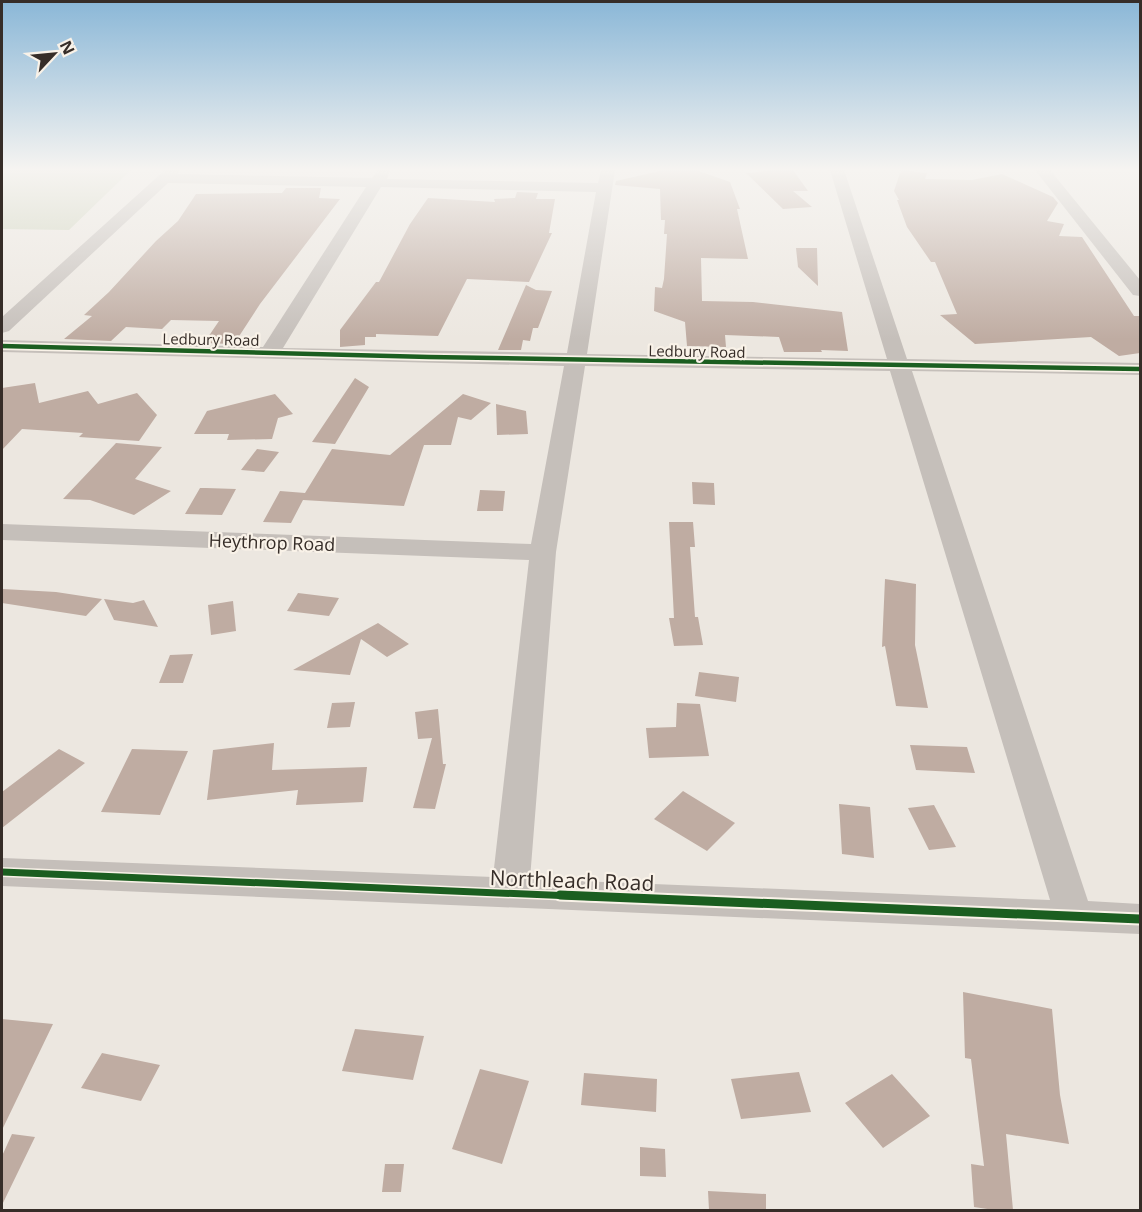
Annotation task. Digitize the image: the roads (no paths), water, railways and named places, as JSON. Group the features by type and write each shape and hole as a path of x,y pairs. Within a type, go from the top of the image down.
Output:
{"street":[{"path":"2,327 112,227"},
{"path":"270,352 349,227"},
{"path":"510,894 543,552 598,227"},
{"path":"855,227 1074,916"},
{"path":"1088,227 1140,291"},
{"name":"Ledbury Road","path":"2,346 270,352 416,359 1140,369"},
{"name":"Heythrop Road","path":"2,532 543,552"},
{"name":"Northleach Road","path":"2,872 1140,919"}]}
